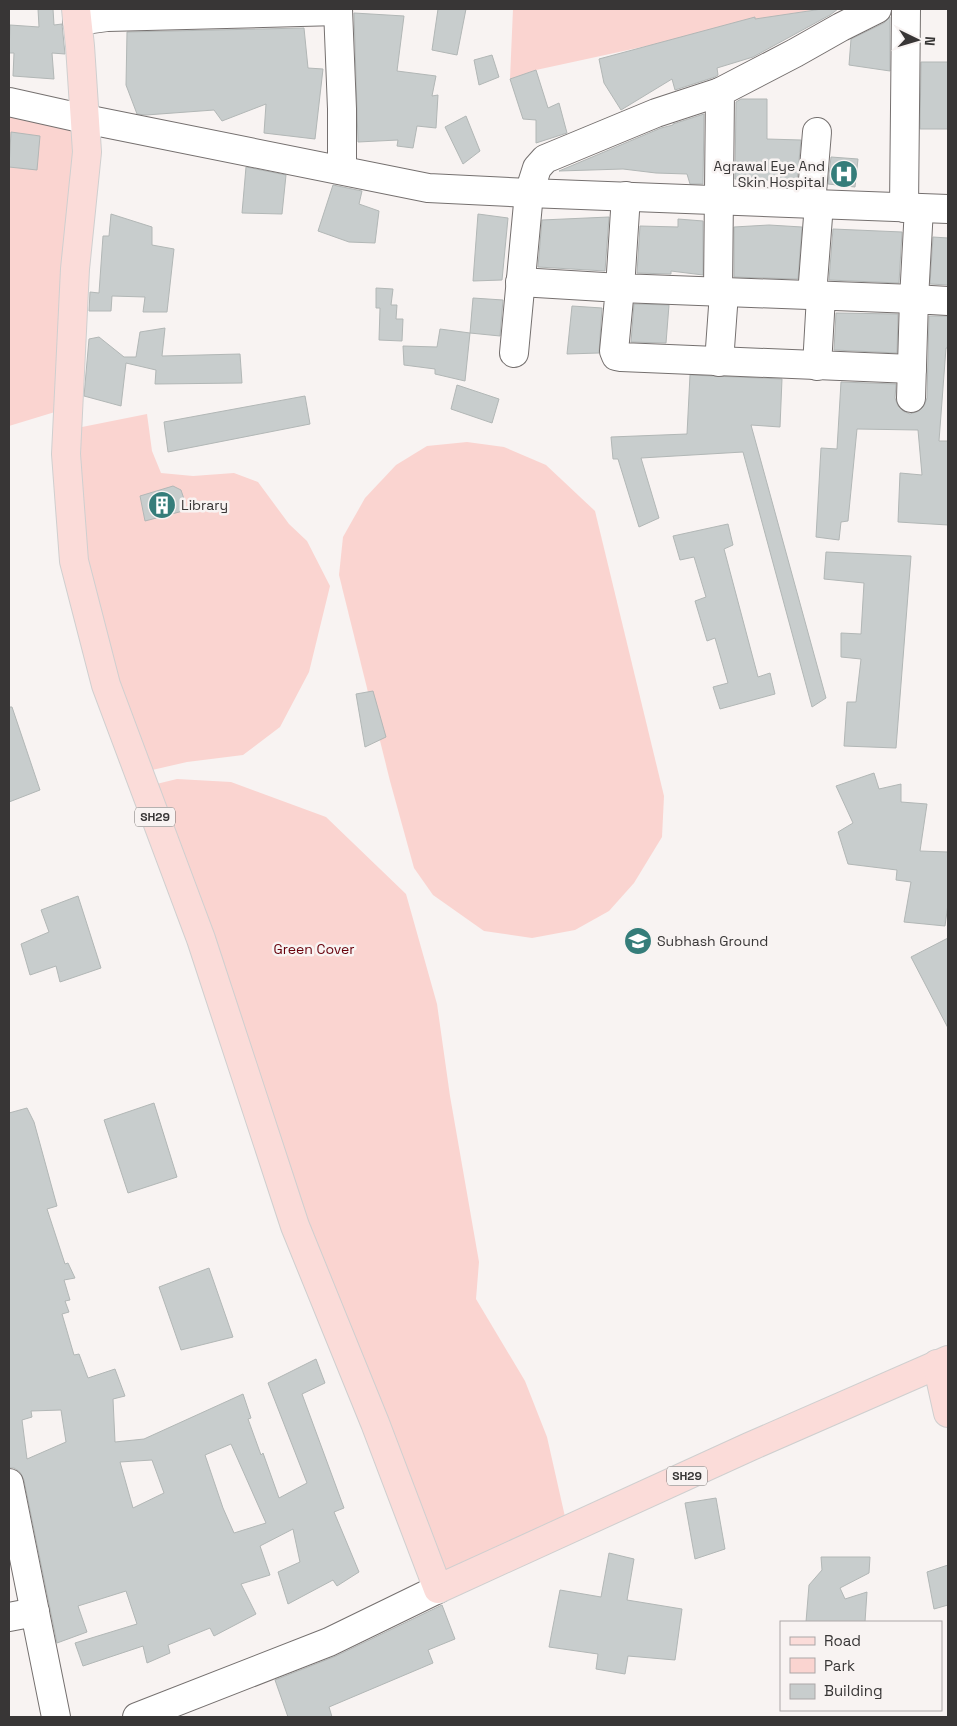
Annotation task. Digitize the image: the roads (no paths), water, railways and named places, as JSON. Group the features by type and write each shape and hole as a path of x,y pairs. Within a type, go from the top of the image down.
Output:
{"main road":[{"name":"SH29","path":"77,15 87,152 75,269 66,454 74,561 106,685 201,940 296,1226 438,1589 749,1447 943,1362 948,1413"}],"street":[{"path":"514,353 530,193 537,168 545,158 656,113 720,92 795,53 840,18 877,9"},
{"path":"906,9 914,298 911,398"},
{"path":"77,15 107,17 228,11 338,10 342,109 342,170"},
{"path":"719,362 721,293 718,200 720,92"},
{"path":"9,102 428,188 948,209"},
{"path":"817,132 815,204 817,366"},
{"path":"626,196 614,351 616,356 912,369"},
{"path":"520,282 721,293 914,298 948,301"},
{"path":"9,1483 56,1717"},
{"path":"137,1717 329,1642 438,1589"},
{"path":"9,1617 35,1612"}],"place":[{"name":"Agrawal Eye And Skin Hospital","path":"844,174"},
{"name":"Library","path":"162,505"},
{"name":"Subhash Ground","path":"638,941"}],"park label":[{"name":"Green Cover","path":"314,949"}]}
